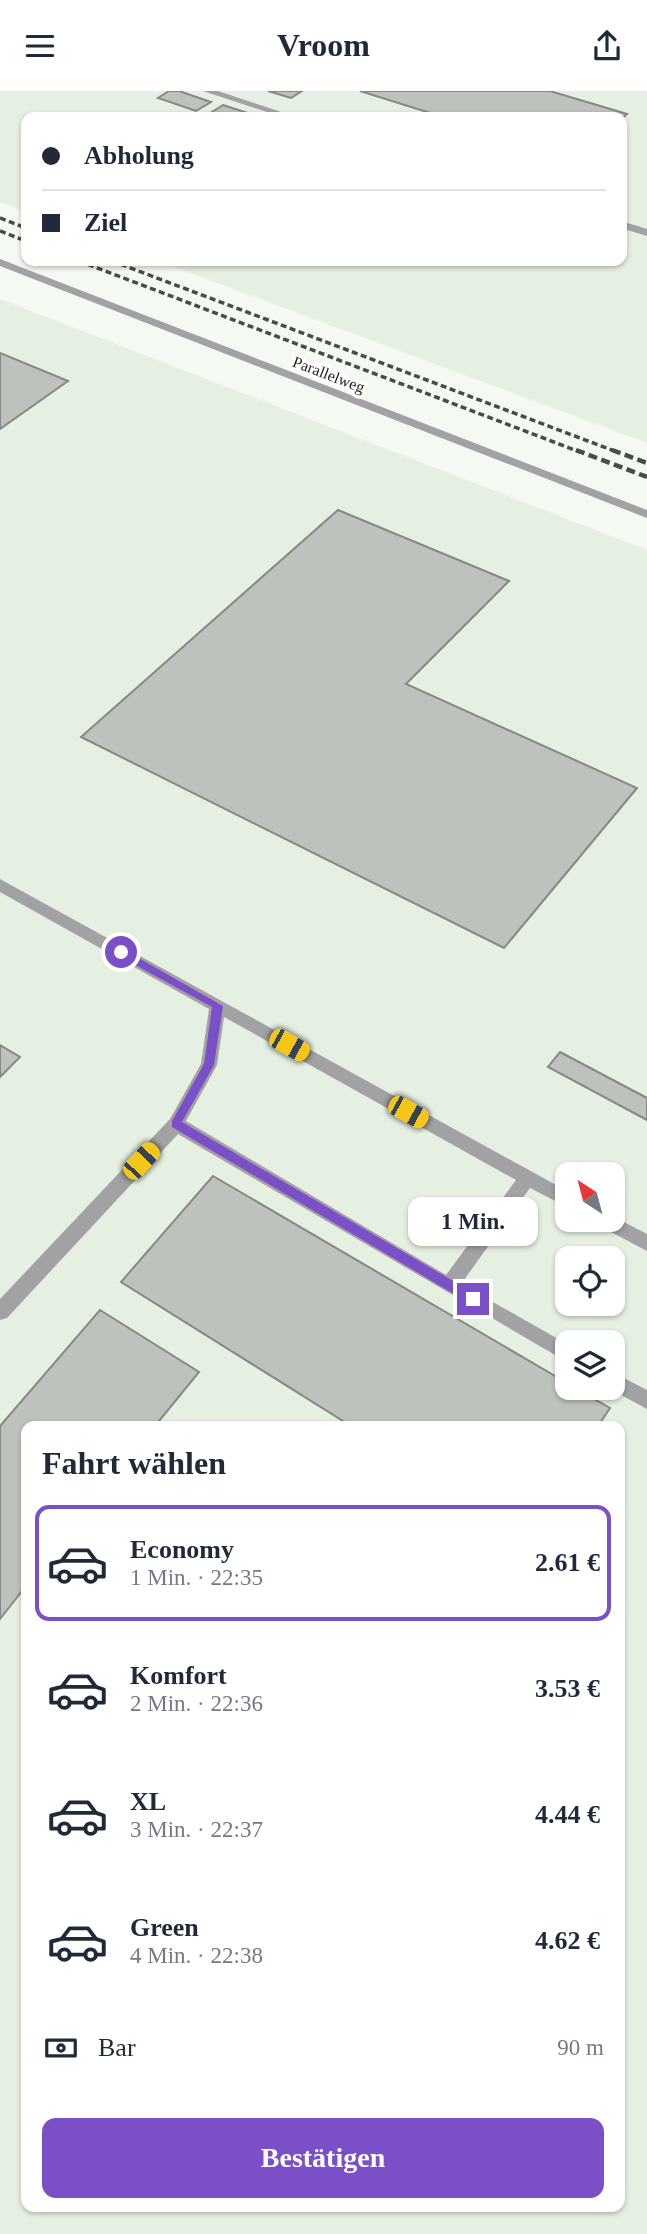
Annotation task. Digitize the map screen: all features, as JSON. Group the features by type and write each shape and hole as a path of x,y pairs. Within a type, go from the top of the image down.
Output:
{"street":[{"path":"208,91 274,112"},
{"path":"627,226 647,233"},
{"name":"Parallelweg","path":"0,262 647,515"},
{"path":"0,885 555,1194"},
{"path":"0,1312 176,1124 209,1065 218,1006"},
{"path":"176,1124 555,1347"},
{"path":"450,1286 527,1179"},
{"path":"625,1231 647,1243"},
{"path":"625,1387 647,1400"}],"shaded area":[{"path":"0,91 647,91 647,443 171,266 627,266 627,112 21,112 21,210 0,202"},
{"path":"0,299 647,550 647,2234 0,2234"}],"building":[{"path":"169,91 179,91 211,102 196,111 158,98"},
{"path":"268,91 302,91 291,98"},
{"path":"360,91 550,91 620,112 427,112"},
{"path":"223,105 245,112 212,112"},
{"path":"0,353 68,381 0,429"},
{"path":"338,510 509,581 406,684 637,788 504,948 81,737"},
{"path":"0,1045 20,1057 0,1077"},
{"path":"560,1052 647,1098 647,1120 548,1067"},
{"path":"213,1176 555,1376 555,1400 596,1400 610,1408 601,1421 343,1421 121,1282"},
{"path":"100,1310 199,1372 159,1421 21,1421 21,1592 0,1619 0,1426"}],"railway":[{"path":"0,218 21,226"},
{"path":"0,231 21,239"},
{"path":"92,266 580,452"},
{"path":"125,266 617,452"},
{"path":"576,450 647,477"},
{"path":"612,450 647,463"}],"route":[{"path":"121,952 218,1006 209,1065 176,1124 473,1299"}]}
